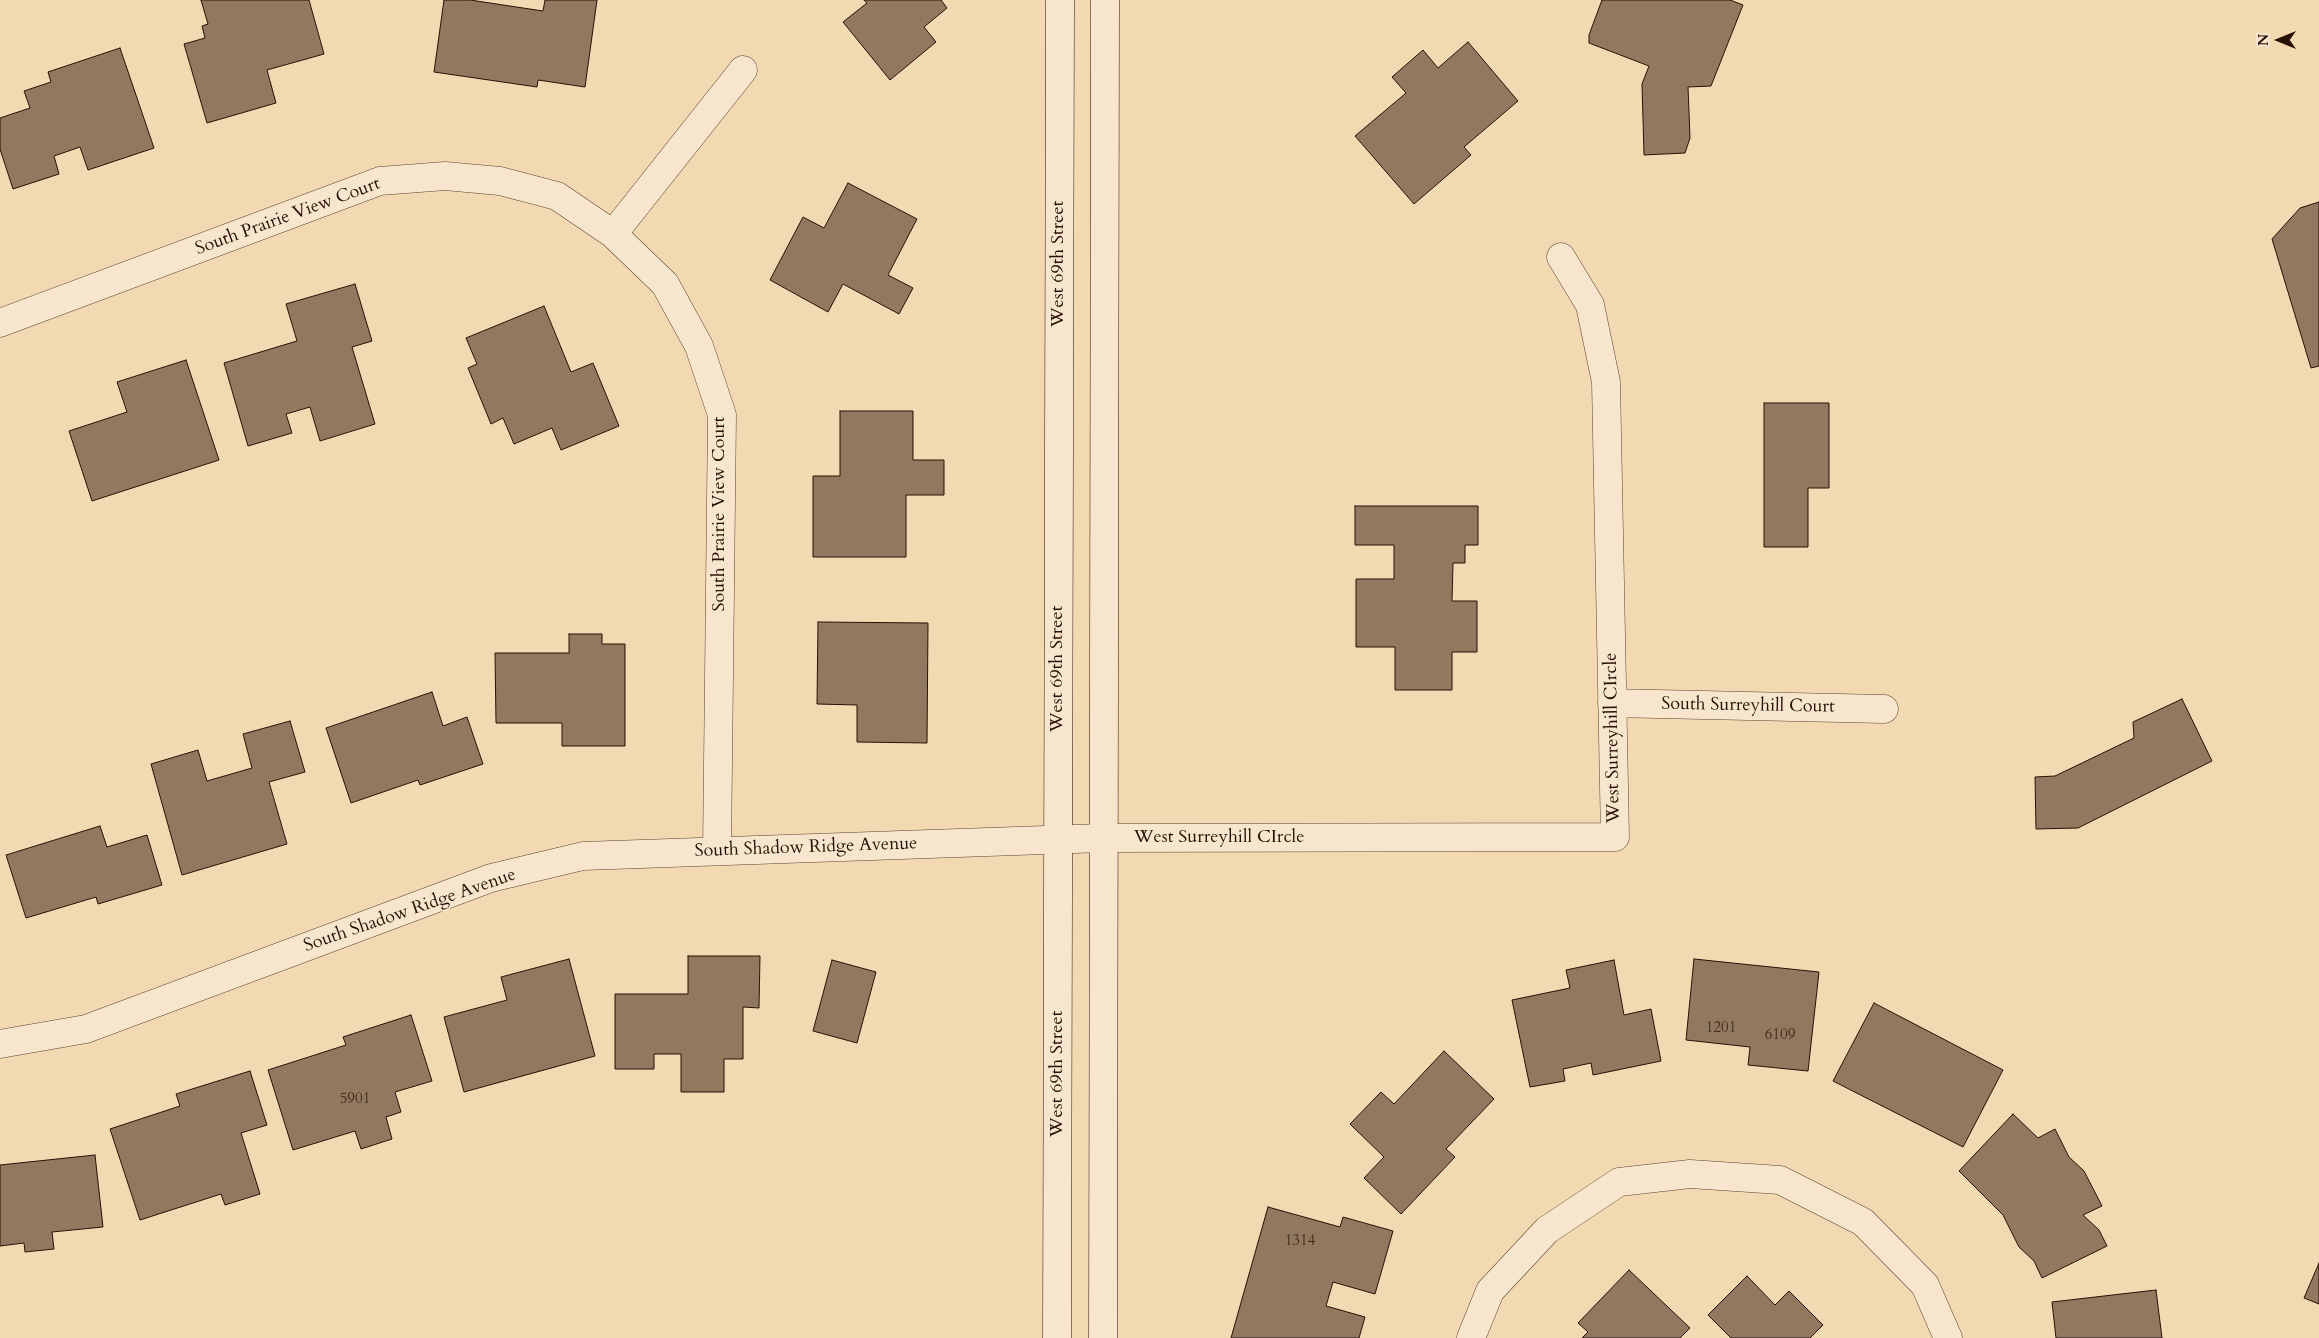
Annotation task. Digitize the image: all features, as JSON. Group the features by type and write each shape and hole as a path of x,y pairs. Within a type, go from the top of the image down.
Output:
{"street":[{"name":"West 69th Street","path":"1057,1338 1060,0"},
{"path":"1103,1338 1105,0"},
{"path":"613,234 743,70"},
{"name":"South Prairie View Court","path":"0,323 380,181 445,176 500,180 558,196 613,234 664,284 698,346 722,415 717,850"},
{"name":"West Surreyhill CIrcle","path":"1103,838 1615,837 1606,382 1590,305 1561,257"},
{"name":"South Surreyhill Court","path":"1612,703 1884,709"},
{"name":"South Shadow Ridge Avenue","path":"0,1044 86,1029 491,878 583,856 1103,838"},
{"path":"1471,1338 1490,1292 1547,1230 1619,1182 1690,1174 1780,1180 1863,1222 1925,1285 1948,1338"}],"building":[{"path":"201,0 309,0 324,54 267,70 276,103 207,123 184,44 205,38 202,26 208,24"},
{"path":"444,0 470,0 543,11 545,0 597,0 585,87 538,80 537,87 434,72"},
{"path":"864,0 941,0 947,8 924,27 936,42 890,80 843,22 867,3"},
{"path":"1602,0 1730,0 1743,5 1711,86 1688,87 1690,138 1685,153 1644,155 1642,84 1649,66 1589,43 1589,35"},
{"path":"1468,42 1518,101 1464,147 1471,155 1414,204 1355,136 1406,93 1392,77 1423,50 1438,68"},
{"path":"120,48 154,148 88,170 80,147 54,156 59,174 13,189 0,149 0,118 30,108 24,91 51,82 48,72"},
{"path":"848,183 917,219 888,275 913,288 899,314 843,284 828,312 770,280 803,217 824,228"},
{"path":"2319,202 2319,366 2311,368 2272,239 2300,208"},
{"path":"355,284 372,341 352,347 375,424 320,441 310,407 286,414 292,433 248,446 224,363 297,341 286,304"},
{"path":"544,306 571,372 593,363 619,426 561,450 552,428 514,444 503,418 491,424 468,368 477,364 466,338"},
{"path":"186,360 219,460 92,501 69,431 127,412 117,382"},
{"path":"1764,403 1829,403 1829,488 1808,488 1808,547 1764,547"},
{"path":"840,411 913,411 913,460 944,460 944,495 906,495 906,557 813,557 813,476 840,476"},
{"path":"1355,506 1478,506 1478,545 1465,545 1465,563 1453,563 1452,601 1477,601 1477,652 1452,652 1452,690 1395,690 1395,647 1356,647 1356,579 1394,579 1394,545 1355,545"},
{"path":"818,622 928,623 927,743 857,742 857,705 817,704"},
{"path":"569,634 602,634 602,644 625,644 625,746 562,746 562,723 496,723 495,653 569,653"},
{"path":"432,692 443,726 467,717 483,764 420,785 418,780 351,803 326,728"},
{"path":"2182,699 2212,761 2078,828 2036,829 2035,777 2055,776 2134,738 2133,722"},
{"path":"290,721 305,772 269,782 287,844 182,875 151,764 198,750 207,781 252,768 243,734"},
{"path":"100,826 107,847 147,835 162,885 98,904 96,897 26,918 6,855"},
{"path":"688,956 760,956 759,1008 743,1007 743,1059 724,1059 724,1092 681,1092 681,1054 654,1054 654,1069 615,1069 615,994 688,994"},
{"path":"569,959 595,1056 464,1092 444,1017 507,1000 501,977"},
{"path":"1694,959 1819,972 1808,1071 1748,1065 1750,1047 1686,1040"},
{"path":"832,960 876,972 857,1043 813,1031"},
{"path":"1614,960 1624,1015 1651,1009 1661,1061 1593,1075 1591,1063 1563,1069 1565,1081 1530,1087 1512,1000 1570,988 1566,970"},
{"path":"1874,1003 2003,1070 1963,1147 1833,1081"},
{"path":"411,1015 432,1081 395,1092 401,1112 386,1117 392,1139 361,1149 355,1131 293,1150 268,1070 346,1045 343,1037"},
{"path":"1444,1051 1494,1099 1446,1149 1455,1157 1401,1214 1364,1178 1384,1157 1350,1124 1381,1092 1394,1104"},
{"path":"250,1071 267,1125 241,1133 260,1194 225,1205 221,1194 140,1220 110,1129 180,1106 176,1094"},
{"path":"2013,1114 2038,1138 2055,1129 2069,1157 2084,1171 2102,1206 2083,1215 2099,1230 2107,1246 2042,1278 2034,1261 2019,1247 2003,1215 1959,1171"},
{"path":"95,1155 103,1227 52,1232 54,1249 25,1252 24,1243 0,1246 0,1165"},
{"path":"1268,1207 1340,1227 1343,1217 1393,1231 1375,1294 1333,1282 1326,1306 1365,1317 1359,1338 1231,1338"},
{"path":"2319,1263 2319,1304 2304,1298"},
{"path":"1629,1270 1690,1328 1680,1338 1582,1338 1588,1332 1578,1323"},
{"path":"1747,1276 1775,1305 1789,1291 1823,1325 1810,1338 1731,1338 1708,1315"},
{"path":"2156,1290 2162,1338 2056,1338 2052,1302"}]}
